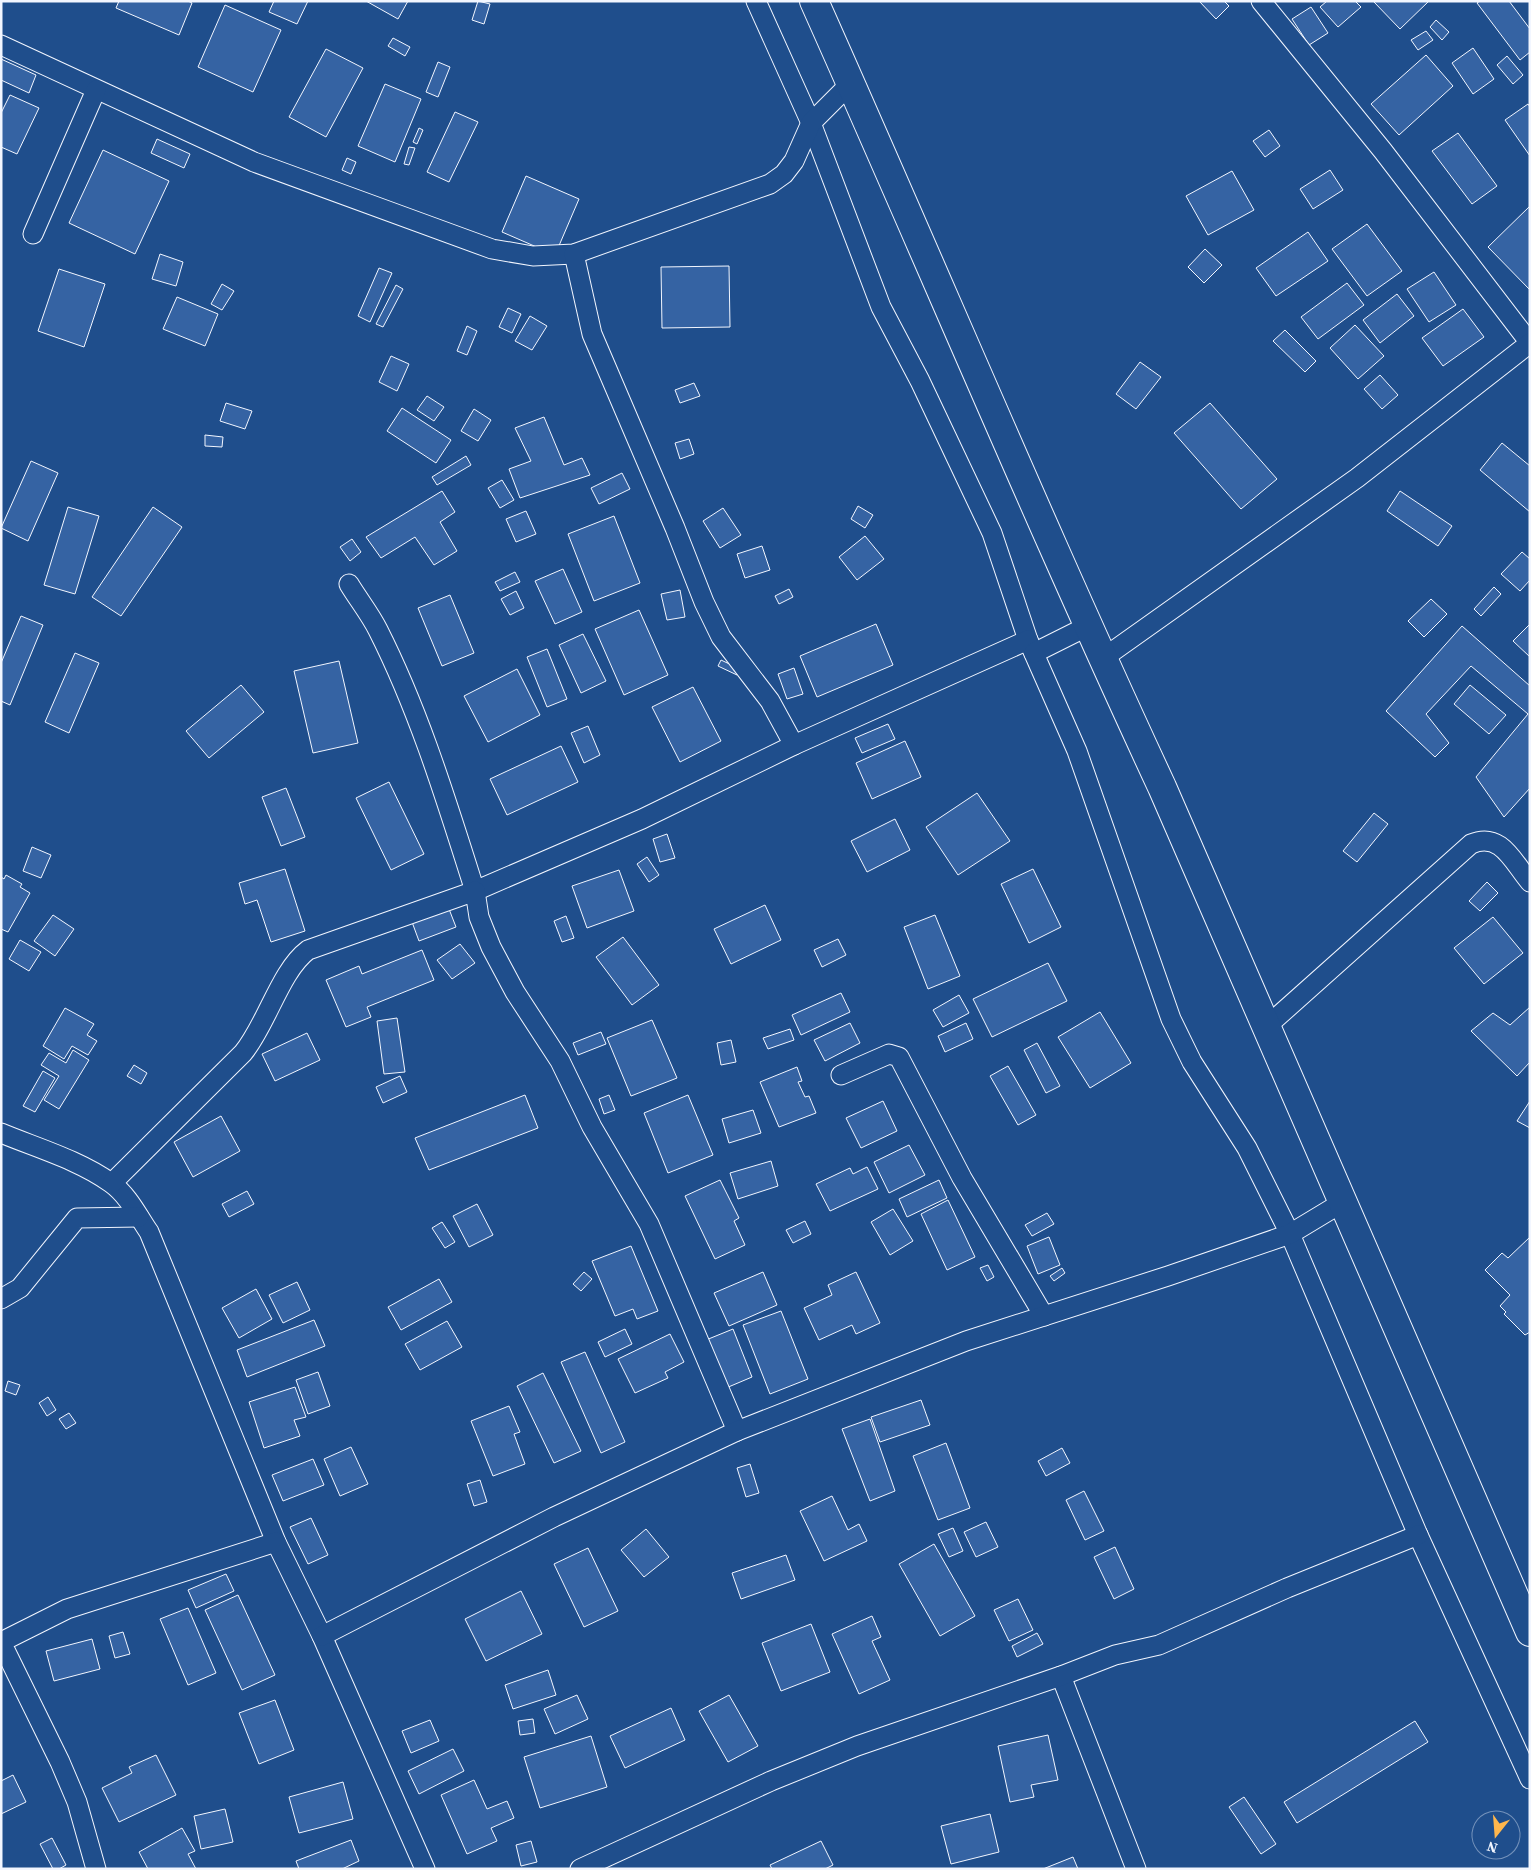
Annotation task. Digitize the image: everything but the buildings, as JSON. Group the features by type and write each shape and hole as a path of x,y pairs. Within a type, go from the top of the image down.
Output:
{"highway":[{"path":"814,1 1102,659 1162,787 1530,1632"}],"street":[{"path":"756,1 811,123 881,307 920,381 992,533 1031,646 1077,751 1171,1019 1192,1062 1247,1148 1290,1234 1418,1535 1530,1780"},
{"path":"1102,659 1357,478 1530,343 1383,151 1261,1"},
{"path":"1,45 254,162 492,249 533,256 574,254 770,184 784,174 794,161 811,123 850,83"},
{"path":"33,234 96,90"},
{"path":"574,254 592,334 675,528 704,602 721,637 770,701 794,745"},
{"path":"349,584 377,628 440,778 475,891 479,917 491,947 511,985 560,1061 592,1127 649,1224 737,1431"},
{"path":"112,1183 243,1053 260,1030 297,958 308,950 475,891 642,819 794,745 1031,646 1088,626"},
{"path":"1266,1027 1471,844 1482,839 1491,840 1500,846 1530,882"},
{"path":"841,1076 889,1054 899,1057 962,1178 1044,1316"},
{"path":"1,1133 76,1163 112,1183 128,1200 149,1232 276,1542 322,1636 425,1869"},
{"path":"322,1636 554,1516 737,1431 966,1341 1290,1234 1343,1202"},
{"path":"1,1299 20,1288 77,1218 140,1217"},
{"path":"580,1869 771,1781 857,1746 1115,1656 1159,1646 1287,1588 1418,1535"},
{"path":"96,1869 77,1802 64,1770 1,1642 67,1609 276,1542"},
{"path":"1061,1676 1136,1869"}]}
